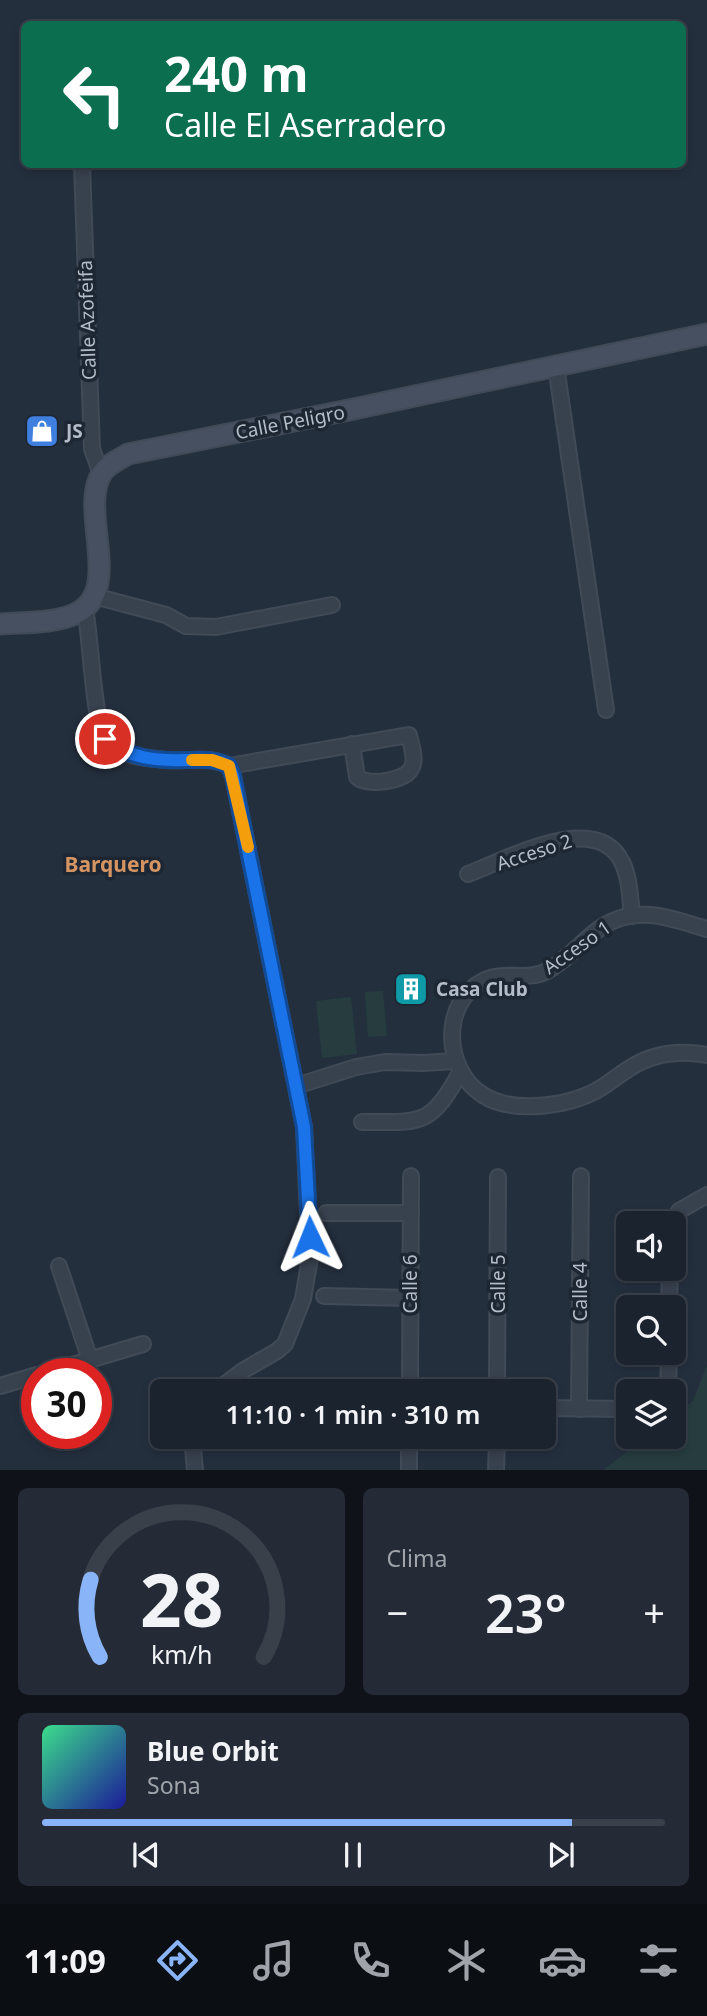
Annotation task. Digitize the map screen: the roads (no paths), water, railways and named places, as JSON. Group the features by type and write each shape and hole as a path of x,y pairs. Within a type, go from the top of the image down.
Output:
{"main road":[{"name":"Calle Peligro","path":"102,474 111,463 128,454 707,334"},
{"path":"0,624 51,620 73,615 89,602 99,564 96,488 102,474"}],"street":[{"name":"Calle Azofeifa","path":"82,168 92,449 102,474"},
{"path":"556,366 606,710"},
{"path":"331,605 216,627 186,626 166,615 89,602 89,629 99,724 105,739 116,748 134,756 171,761 212,760 229,766 352,744 409,735 413,766 409,773 400,777 370,782 360,780 357,777 352,744"},
{"path":"229,766 304,1127 310,1215 310,1258 303,1300 285,1344 232,1379"},
{"name":"Acceso 2","path":"468,874 561,840 583,837 596,840 607,845 622,862 632,916"},
{"name":"Acceso 1","path":"458,1066 452,1046 454,1018 471,989 485,980 541,974 562,961 596,930 613,920 658,914 707,929"},
{"path":"296,1086 356,1067 385,1062 423,1063 458,1066 482,1094 496,1101 512,1105 555,1104 588,1095 605,1086 615,1076 655,1056 707,1055"},
{"path":"362,1122 414,1122 426,1118 436,1111 458,1066"},
{"name":"Calle 6","path":"410,1379 411,1176"},
{"name":"Calle 4","path":"579,1409 580,1176"},
{"name":"Calle 5","path":"498,1177 498,1379"},
{"path":"681,1211 707,1195"},
{"path":"327,1213 411,1213"},
{"path":"59,1266 89,1358"},
{"path":"324,1296 410,1298"},
{"path":"97,1358 143,1344"},
{"path":"0,1386 21,1380"},
{"path":"556,1408 616,1409"},
{"path":"193,1449 195,1470"},
{"path":"409,1449 409,1470"},
{"path":"496,1470 497,1449"}],"place":[{"name":"JS","path":"42,431"},
{"name":"Casa Club","path":"411,989"}],"district":[{"name":"Barquero","path":"113,864"}]}
